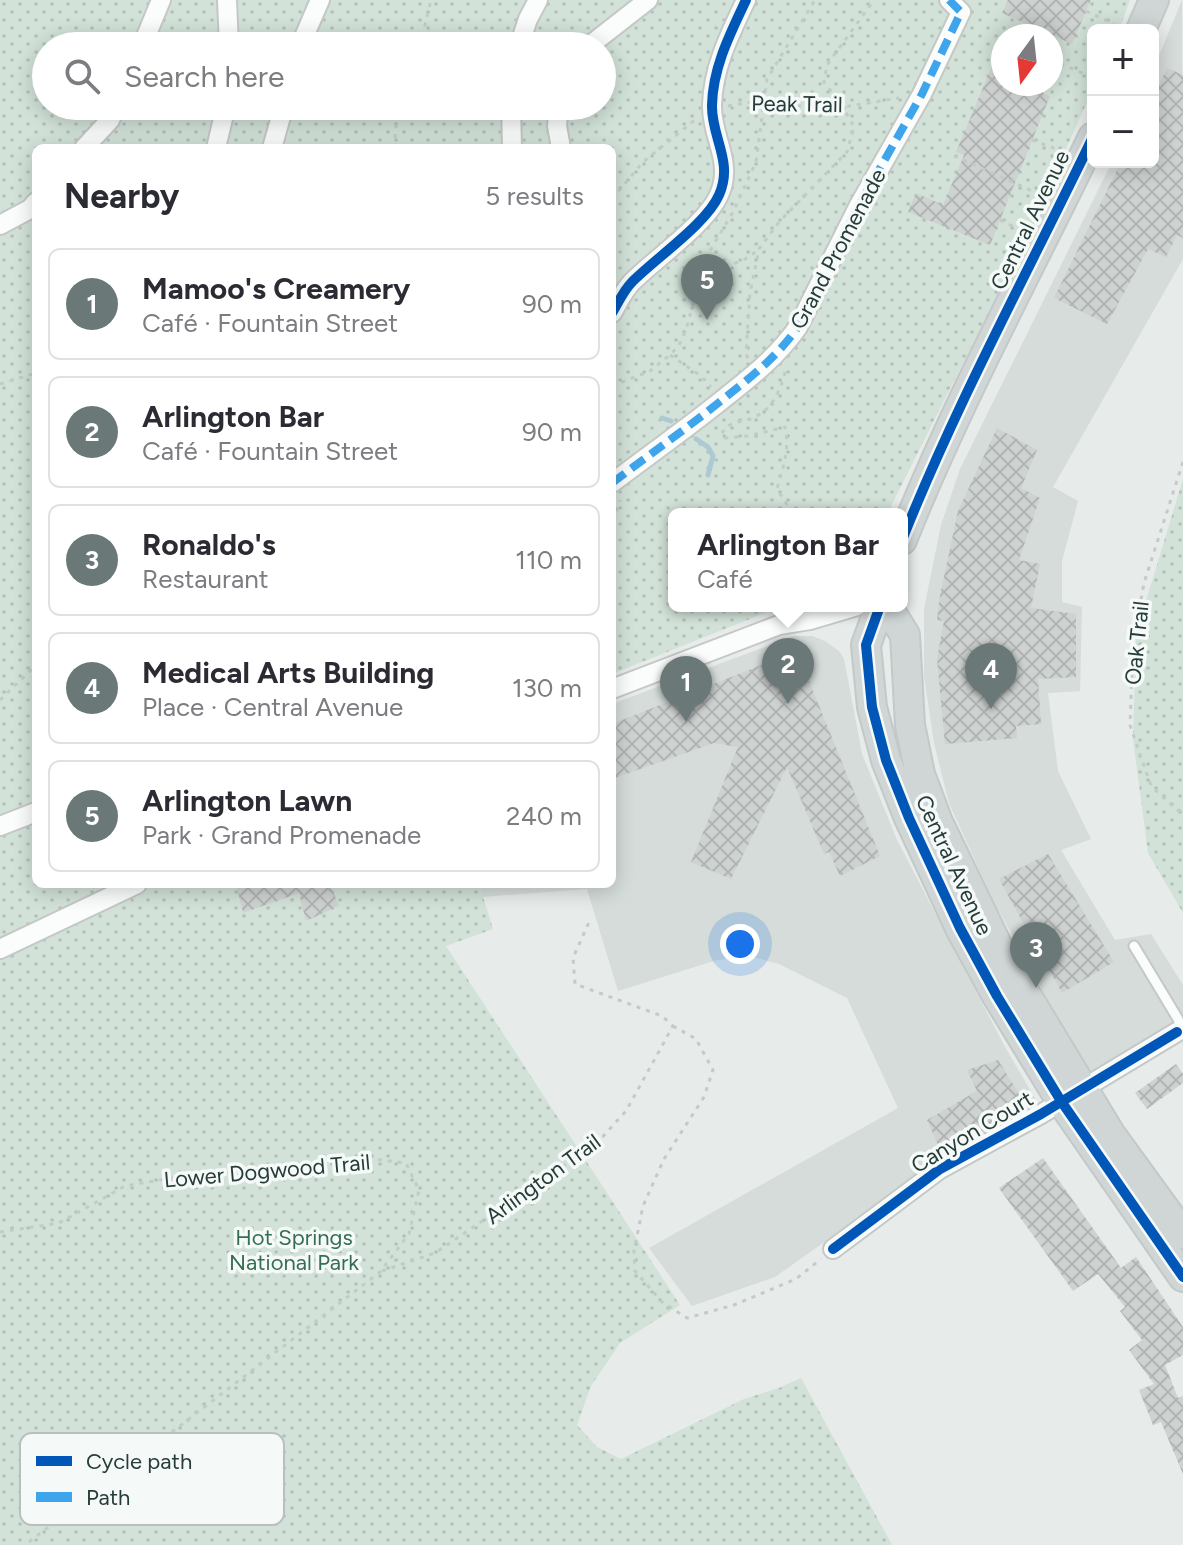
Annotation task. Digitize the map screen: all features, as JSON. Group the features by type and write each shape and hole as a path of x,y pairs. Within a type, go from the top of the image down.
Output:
{"main road":[{"path":"1131,24 1154,0"},
{"name":"Central Avenue","path":"908,525 987,353 1087,149"},
{"name":"Central Avenue","path":"878,612 866,645 872,707 886,760 909,818 960,928 997,996 1072,1095 1111,1135 1183,1234"},
{"name":"Central Avenue","path":"891,612 905,635 910,725 920,774 938,822 1072,1095 1183,1277"}],"street":[{"path":"148,32 161,0"},
{"path":"227,0 228,32"},
{"path":"306,32 320,0"},
{"path":"525,32 538,0"},
{"path":"607,32 648,0"},
{"path":"616,306 629,285 710,213 721,193 725,161 712,108 715,77 746,0"},
{"name":"Grand Promenade","path":"616,480 757,372 787,343 807,312 858,207 922,94 961,12 949,0"},
{"path":"88,144 110,120"},
{"path":"217,144 223,120"},
{"path":"273,144 280,120"},
{"path":"511,120 512,144"},
{"path":"558,120 560,144"},
{"path":"0,225 32,207"},
{"path":"616,687 779,625 837,612"},
{"path":"0,826 32,814"},
{"path":"0,949 129,888"},
{"name":"Canyon Court","path":"833,1249 940,1169 1177,1032"}],"lane":[{"path":"1134,946 1178,1019 1180,1026 1177,1032"}],"path":[{"path":"423,32 431,0"},
{"path":"705,259 731,266 745,261 847,152 854,127 824,82 827,65 874,0"},
{"path":"1086,11 1120,24"},
{"path":"1063,65 1087,75"},
{"path":"394,144 397,120"},
{"path":"1032,140 1059,150"},
{"path":"954,156 1039,194"},
{"path":"1000,220 1021,230"},
{"path":"757,372 746,354 750,293 759,249"},
{"path":"787,343 792,347 781,385 769,407 750,418 730,423 721,434 725,438 748,436 785,427 787,456 777,489 789,508"},
{"path":"616,384 650,371 670,355 701,376 723,399"},
{"path":"0,384 32,374"},
{"path":"616,512 629,470"},
{"path":"794,675 805,645"},
{"path":"0,700 32,669"},
{"path":"590,920 573,958 575,984 662,1016 696,1039 713,1070 704,1097 664,1159 643,1206 634,1251 635,1271 662,1302 687,1318 734,1305 796,1279 833,1249"}],"shaded area":[{"path":"1182,0 1183,259 1053,487 1078,501 1062,561 1062,602 1082,607 1080,691 1048,693 1058,771 1091,839 1061,850 1115,940 1151,934 1183,985 1183,1022 1100,1070 1086,1071 992,898 949,803 934,743 924,676 924,609 941,525 960,469 1109,168 1159,168 1159,56"},
{"path":"794,636 812,636 839,651 844,659 862,754 897,840 1005,1047 1040,1107 902,1187 775,1277 692,1306 649,1248 898,1108 847,998 779,964 753,957 717,960 618,991 587,889 469,898 0,965 169,888 616,888 616,703"}],"green space":[{"name":"Hot Springs National Park","path":"0,0 1130,0 1121,24 1087,24 1087,102 1022,246 890,508 668,508 668,612 767,612 616,672 616,144 32,144 32,888 480,888 493,929 446,946 680,1305 620,1343 591,1386 577,1425 597,1447 621,1459 744,1399 801,1378 892,1545 0,1545"},
{"path":"1183,479 1183,913 1148,853 1133,739 1136,634"}],"building":[{"path":"1008,0 1091,0 1072,44 1063,40 1063,24 1027,24 1002,13"},
{"path":"1167,68 1183,75 1183,238 1177,235 1166,257 1148,249 1107,324 1054,298 1118,168 1159,168 1159,85"},
{"path":"991,69 991,96 1050,96 990,245 908,212 916,193 943,205 964,155 956,152"},
{"path":"997,428 1037,450 1021,488 1040,498 1019,560 1040,564 1031,608 1076,614 1076,677 1038,679 1041,724 1016,726 1017,738 945,744 937,659 944,621 937,620 940,596 958,511"},
{"path":"764,664 809,681 880,856 840,876 829,852 824,854 787,767 731,879 691,862 738,747 714,743 616,778 616,722"},
{"path":"1048,854 1114,962 1062,993 999,879"},
{"path":"237,888 332,888 339,906 306,921 299,893 243,913"},
{"path":"998,1060 1028,1108 942,1154 927,1120 977,1091 967,1070"},
{"path":"1176,1064 1183,1074 1183,1083 1147,1109 1135,1093"},
{"path":"1043,1158 1121,1268 1136,1257 1183,1327 1183,1355 1165,1365 1178,1398 1183,1396 1183,1474 1161,1422 1153,1425 1139,1390 1154,1384 1129,1350 1142,1340 1120,1311 1125,1307 1098,1274 1073,1291 999,1188"}],"waterway":[{"path":"662,418 671,421"},
{"path":"696,439 708,447 713,456 708,475"}],"marked path":[{"path":"616,480 753,375 798,327 858,207 922,94 961,12 949,0"}],"cycle path":[{"path":"616,306 632,282 693,229 719,195 724,172 713,117 713,91 723,51 746,0"},
{"path":"908,525 970,387 1087,149"},
{"path":"878,612 866,645 872,707 886,760 909,818 960,928 997,996 1061,1101 1183,1277"},
{"path":"833,1249 940,1169 1041,1114 1177,1032"}],"place":[{"name":"Arlington Lawn","path":"707,320"},
{"name":"Arlington Bar","path":"788,704"},
{"name":"Medical Arts Building","path":"991,709"},
{"name":"Mamoo's Creamery","path":"686,722"},
{"name":"Ronaldo's","path":"1036,988"}]}
